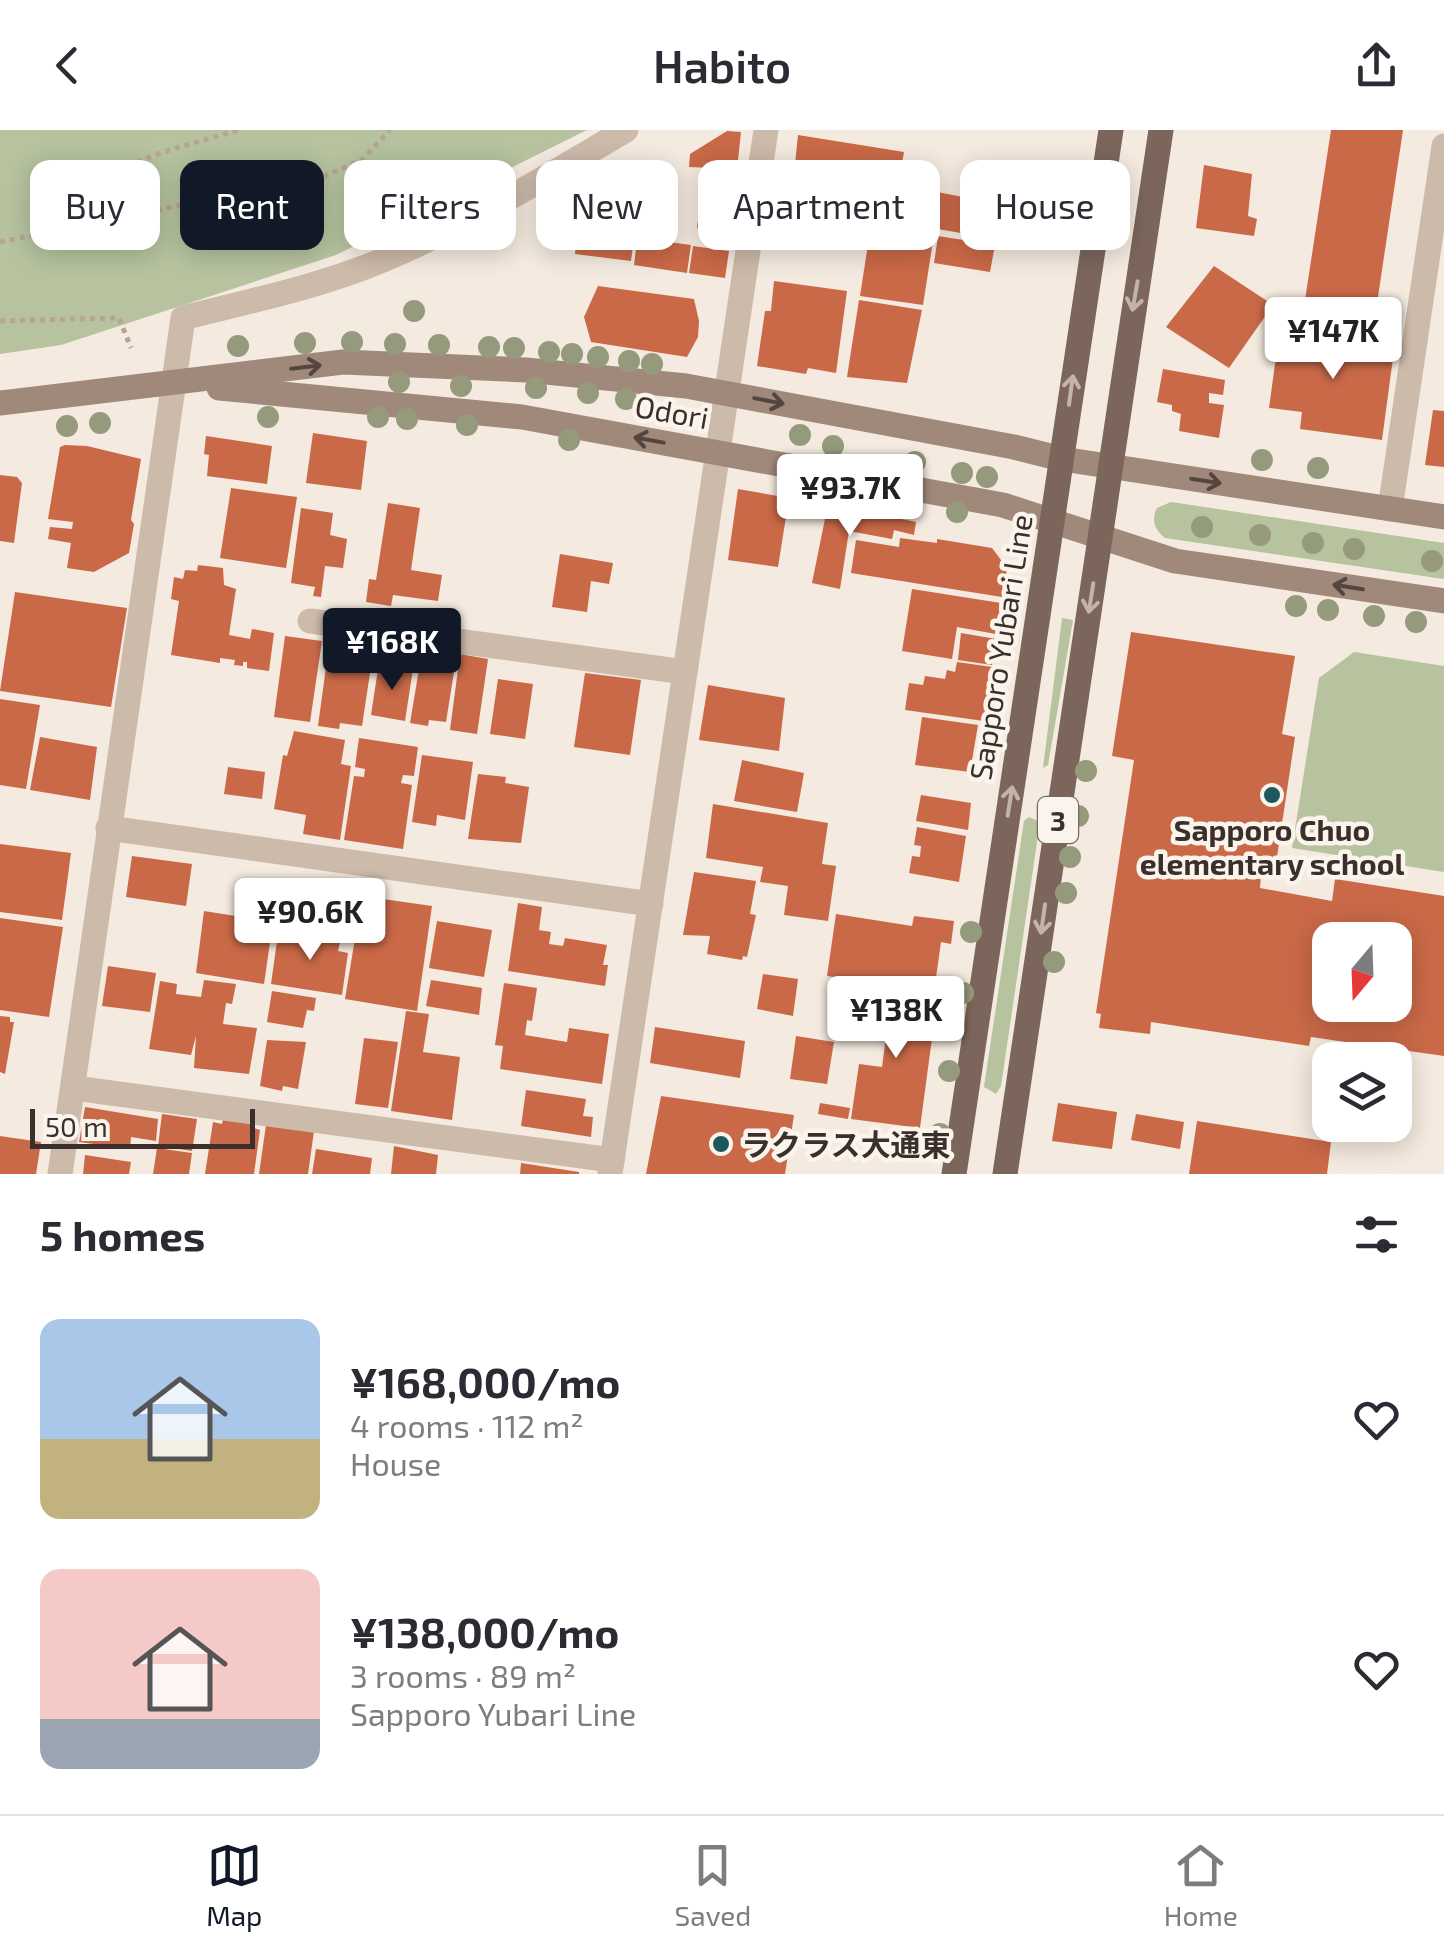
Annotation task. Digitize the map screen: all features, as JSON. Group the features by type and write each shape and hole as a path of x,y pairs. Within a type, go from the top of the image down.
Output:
{"main road":[{"name":"Sapporo Yubari Line","path":"954,1174 1111,130"},
{"name":"3","path":"1005,1174 1160,130"}],"street":[{"path":"60,1174 184,318 306,287 381,261 506,200 626,130"},
{"path":"74,1088 611,1167 766,130"},
{"path":"1390,509 1444,146"},
{"name":"Odori","path":"0,403 344,362 526,370 728,393 1062,459 1444,517"},
{"name":"Odori","path":"175,384 522,417 1003,505 1174,561 1444,602"},
{"path":"310,620 685,672"},
{"path":"108,828 650,904"}],"path":[{"path":"151,160 240,130"},
{"path":"160,210 325,176 363,159 390,130"},
{"path":"0,242 30,236"},
{"path":"0,321 119,318 131,348"}],"green space":[{"path":"0,130 587,130 516,165 516,160 344,160 346,250 61,345 0,354"},
{"path":"1171,502 1444,543 1444,579 1165,538 1156,528 1154,516 1157,508"},
{"path":"1062,618 1073,620 1048,765 1043,768"},
{"path":"1354,652 1444,666 1444,872 1292,848 1319,678"},
{"path":"1029,817 1040,822 1001,1086 996,1094 984,1087 1024,821"}],"building":[{"path":"1331,130 1403,130 1376,310 1305,300"},
{"path":"727,131 741,132 738,160 698,160 698,167 689,167 690,154"},
{"path":"798,135 904,152 903,160 795,160"},
{"path":"1204,165 1252,174 1248,216 1257,219 1254,236 1196,228"},
{"path":"940,193 960,196 960,233 940,229"},
{"path":"940,236 960,239 960,250 994,250 990,272 934,263 936,250 940,250"},
{"path":"678,243 691,245 687,273 634,265 636,250 678,250"},
{"path":"693,246 698,250 729,251 725,278 689,273"},
{"path":"575,250 632,250 631,261 575,254"},
{"path":"867,250 932,250 923,305 860,296"},
{"path":"1214,266 1273,305 1229,368 1166,327"},
{"path":"774,281 847,291 836,373 808,368 806,374 757,366"},
{"path":"598,286 694,299 698,337 687,357 591,342 584,317"},
{"path":"859,300 922,310 907,383 847,377"},
{"path":"1280,327 1395,343 1382,440 1300,429 1302,412 1269,408"},
{"path":"1163,369 1225,380 1223,395 1209,393 1209,403 1224,405 1219,438 1179,431 1181,414 1172,411 1172,405 1157,402"},
{"path":"1433,410 1444,411 1444,467 1425,465"},
{"path":"313,433 367,441 361,490 306,483"},
{"path":"206,436 272,446 267,484 207,476"},
{"path":"87,446 141,459 129,553 94,572 67,568 71,543 48,539 50,527 72,529 73,522 48,519 60,447"},
{"path":"0,475 17,477 22,483 14,543 0,541"},
{"path":"231,488 297,497 286,568 220,558"},
{"path":"738,489 789,498 778,567 728,560"},
{"path":"388,503 420,508 411,570 442,575 438,601 393,595 391,606 366,602 369,579 376,580"},
{"path":"828,504 916,522 914,535 894,530 892,539 849,531 840,589 812,583"},
{"path":"301,508 333,513 330,535 347,539 343,568 325,566 321,597 313,596 315,587 291,583"},
{"path":"900,538 937,543 937,539 992,548 1007,568 1002,597 851,573 856,540 899,547"},
{"path":"560,554 613,563 609,584 591,581 587,612 552,607"},
{"path":"198,565 223,568 224,585 236,589 229,635 250,639 252,629 274,633 269,671 247,668 247,662 234,665 235,660 220,658 220,663 171,655 179,601 171,599 174,577 183,579 185,570 197,571"},
{"path":"912,589 1001,603 996,634 957,627 952,659 902,651"},
{"path":"15,592 127,608 111,707 0,691"},
{"path":"1131,632 1295,656 1282,734 1295,737 1274,877 1261,875 1260,888 1332,901 1335,879 1444,896 1444,1056 1412,1051 1412,1042 1346,1042 1311,1037 1309,1046 1151,1022 1150,1034 1099,1028 1101,1014 1096,1013 1134,760 1112,756"},
{"path":"961,633 996,639 992,665 958,660"},
{"path":"336,634 375,640 362,726 318,726 330,638 335,639"},
{"path":"285,636 322,641 310,722 274,717"},
{"path":"460,654 488,659 477,734 450,730"},
{"path":"957,662 992,667 984,721 905,710 909,683 923,685 925,676 945,679 947,670 955,672"},
{"path":"396,666 413,669 405,721 371,715 378,669 395,671"},
{"path":"419,669 454,672 446,722 429,720 428,726 410,723"},
{"path":"585,673 641,680 630,755 574,747"},
{"path":"498,679 533,684 525,739 490,734"},
{"path":"708,685 785,698 779,751 699,740"},
{"path":"0,699 40,705 26,789 0,785"},
{"path":"922,717 978,725 970,772 915,765"},
{"path":"294,731 345,740 341,764 351,766 340,840 303,834 306,815 274,809 283,755 287,756"},
{"path":"40,737 97,747 90,800 30,790"},
{"path":"359,738 418,747 414,776 403,775 401,783 412,785 403,849 344,840 354,776 364,777 365,769 355,767"},
{"path":"422,755 473,762 465,820 437,815 436,826 412,822"},
{"path":"742,760 804,773 797,812 734,801"},
{"path":"228,767 265,772 262,799 224,794"},
{"path":"478,774 506,777 505,783 529,787 521,843 468,839"},
{"path":"921,795 971,803 968,830 916,821"},
{"path":"713,804 828,823 822,864 836,866 828,921 784,915 788,886 760,882 763,867 706,858"},
{"path":"917,827 966,836 959,882 909,873 912,856 920,857 921,846 914,845"},
{"path":"0,844 71,853 62,920 0,912"},
{"path":"132,856 192,864 186,906 126,897"},
{"path":"694,872 756,881 750,914 756,915 747,957 742,960 707,954 710,936 683,935"},
{"path":"362,896 432,906 417,1011 345,999"},
{"path":"518,903 542,907 539,930 551,932 549,944 563,946 565,938 607,945 603,965 608,965 605,986 508,971"},
{"path":"204,911 273,922 264,984 196,973"},
{"path":"836,914 912,926 914,916 954,921 951,944 941,942 934,992 827,976"},
{"path":"0,918 63,927 49,1017 0,1010"},
{"path":"437,921 492,930 484,977 429,968"},
{"path":"289,931 341,938 338,951 348,953 342,995 271,984 277,941 288,943"},
{"path":"108,966 156,973 150,1012 102,1006"},
{"path":"763,974 798,979 793,1016 757,1009"},
{"path":"204,980 236,984 232,1004 226,1003 223,1024 257,1028 249,1074 194,1068 196,1036 191,1055 149,1049 160,981 177,984 176,994 201,997"},
{"path":"431,980 482,988 479,1015 426,1006"},
{"path":"504,983 537,988 532,1021 527,1020 525,1035 567,1042 569,1028 609,1034 602,1084 500,1069 503,1046 495,1045"},
{"path":"272,991 316,998 314,1011 307,1010 303,1028 267,1022"},
{"path":"868,991 937,1001 920,1128 851,1119 859,1064 882,1067 887,1030 862,1026"},
{"path":"406,1011 429,1014 423,1052 460,1057 452,1120 391,1111"},
{"path":"0,1016 10,1017 10,1022 14,1022 5,1074 0,1072"},
{"path":"655,1027 745,1041 740,1078 650,1063"},
{"path":"796,1036 834,1042 827,1084 790,1079"},
{"path":"364,1038 398,1042 388,1108 355,1104"},
{"path":"267,1040 306,1042 298,1089 283,1086 282,1091 260,1086"},
{"path":"526,1090 586,1099 583,1116 593,1117 591,1137 521,1126"},
{"name":"ラクラス大通東","path":"661,1096 794,1115 785,1174 646,1174"},
{"path":"820,1103 850,1108 848,1119 818,1114"},
{"path":"1058,1103 1117,1112 1112,1149 1052,1141"},
{"path":"85,1107 158,1119 156,1141 131,1137 130,1149 79,1142"},
{"path":"162,1114 197,1119 192,1151 158,1146"},
{"path":"1136,1114 1184,1122 1180,1149 1131,1140"},
{"path":"223,1119 254,1124 260,1130 254,1174 205,1174 213,1122 222,1124"},
{"path":"1197,1121 1331,1142 1327,1174 1189,1174"},
{"path":"266,1125 314,1131 308,1174 259,1174"},
{"path":"0,1136 41,1142 36,1174 0,1174"},
{"path":"394,1146 438,1155 436,1174 391,1174"},
{"path":"157,1148 192,1153 189,1174 153,1174"},
{"path":"316,1149 372,1158 370,1174 312,1174"},
{"path":"85,1155 131,1162 129,1174 83,1174"},
{"path":"521,1163 579,1172 579,1174 520,1174"}],"place":[{"name":"Sapporo Chuo elementary school","path":"1272,795"},
{"name":"ラクラス大通東","path":"721,1144"}]}
